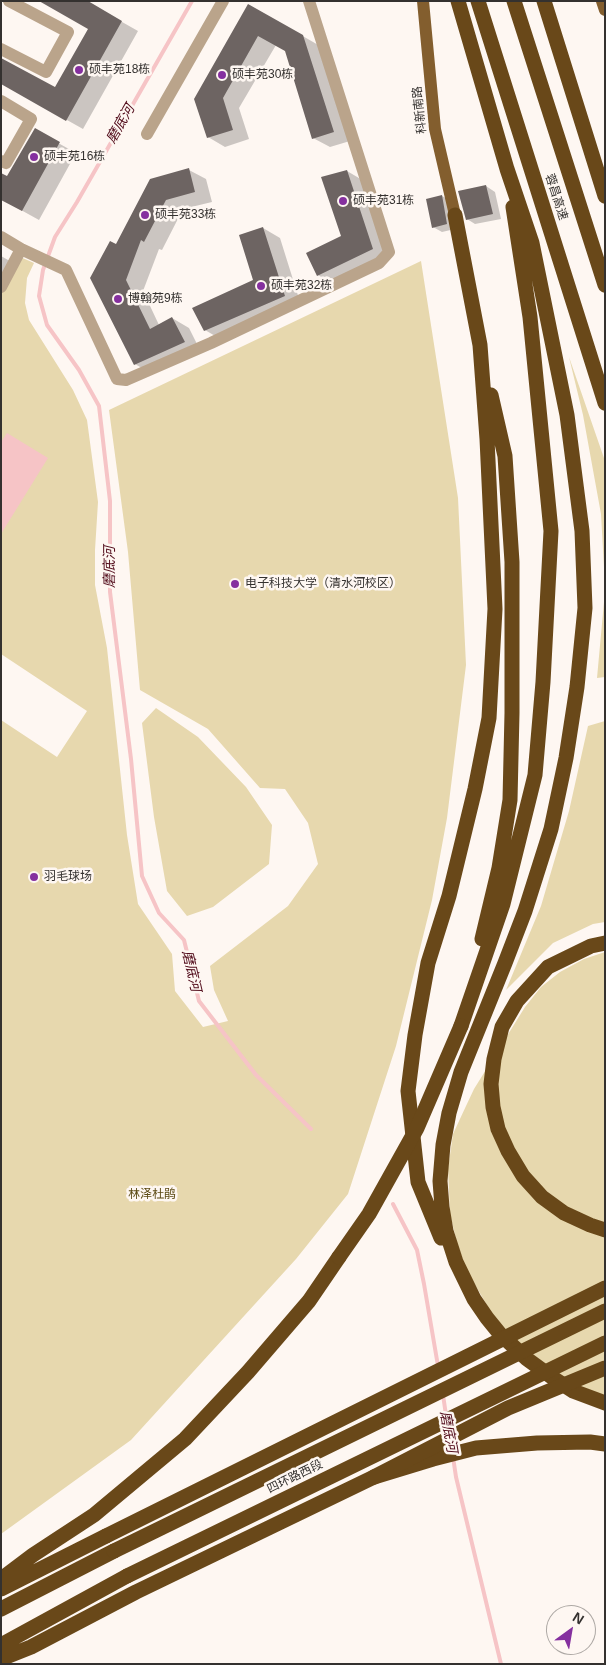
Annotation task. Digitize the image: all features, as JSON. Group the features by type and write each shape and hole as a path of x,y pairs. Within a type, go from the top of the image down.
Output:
{"highway":[{"path":"458,1 507,169 532,243 567,415 582,531 585,608 577,687 566,758 551,829 525,911 461,1072 449,1113 443,1146 440,1181 446,1231 456,1262 471,1294"},
{"name":"蓉昌高速","path":"478,1 605,403"},
{"name":"蓉昌高速","path":"514,1 605,284"},
{"path":"522,1 526,38"},
{"path":"544,1 605,196"},
{"path":"1,1579 33,1555 94,1515 185,1438 248,1372 309,1301 369,1214 417,1128 462,1026 503,904 535,775 544,663 551,531 530,317 507,169"},
{"path":"455,215 480,345 505,456 512,562 510,800 499,868 462,1026"},
{"path":"480,345 487,440 495,609 489,718 475,789 449,896 428,962 414,1035 408,1091 418,1182 442,1243 471,1294 500,1334 527,1359 553,1378 573,1391 605,1403"},
{"path":"605,943 591,946 548,967 517,1001 502,1027 494,1059 491,1084 493,1107 498,1129 508,1151 523,1176 542,1197 564,1213 590,1226 605,1230"},
{"path":"1,1589 605,1288"},
{"name":"四环路西段","path":"1,1609 114,1551 605,1311"},
{"name":"四环路西段","path":"1,1646 127,1576 605,1343"},
{"path":"1,1659 32,1647 136,1592 374,1477 508,1408 605,1368"},
{"path":"374,1477 476,1448 537,1443 590,1442 605,1444"}],"main road":[{"name":"科新南路","path":"422,1 425,12 435,129 455,215"},
{"path":"602,1 605,10"}],"street":[{"path":"1,10 7,1 68,32 46,72 1,49"},
{"path":"147,134 223,1"},
{"path":"1,237 66,270 117,379 126,380 212,343 379,262 389,252 309,1"},
{"path":"1,101 31,118 6,163 1,161"},
{"path":"1,288 26,251"}],"green space":[{"name":"林泽杜鹃","path":"18,256 34,263 27,278 25,303 29,320 73,390 87,420 98,502 95,585 107,648 127,835 138,904 172,954 175,991 203,1027 228,1021 214,990 210,966 288,906 318,864 308,823 285,789 260,788 208,729 140,690 128,552 109,410 421,261 458,498 466,665 447,818 432,900 396,1046 348,1194 296,1259 131,1440 1,1534 1,720 57,757 87,711 1,654 1,287"},
{"path":"569,357 605,461 605,585 601,514 583,415"},
{"path":"605,591 605,677 597,678"},
{"path":"156,708 198,737 246,787 272,825 269,864 213,907 187,916 167,891 154,817 142,723"},
{"path":"605,721 605,922 593,924 553,943 506,990 541,906 569,811 588,726"},
{"path":"605,952 605,1395 593,1392 566,1380 514,1340 492,1314 466,1269 457,1243 450,1214 448,1169 453,1134 474,1089 525,1007 541,987 560,972 584,959"}],"shaded area":[{"path":"7,433 48,458 1,534 1,442"}],"building":[{"name":"硕丰苑18栋","path":"39,1 88,1 122,21 66,121 1,84 1,58 55,87 88,29"},
{"name":"硕丰苑30栋","path":"248,4 303,35 334,132 312,139 285,51 258,36 223,98 233,130 207,138 194,99"},
{"name":"硕丰苑16栋","path":"35,128 60,142 22,211 1,200 1,173 7,176"},
{"name":"博翰苑9栋","path":"189,168 195,192 166,200 144,242 141,240 126,280 150,329 172,317 185,342 134,365 90,278 110,241 116,244 150,179"},
{"name":"硕丰苑31栋","path":"347,170 373,249 317,276 306,253 341,236 321,177"},
{"path":"486,185 493,214 466,220 458,191"},
{"path":"442,195 447,224 432,228 426,199"},
{"name":"硕丰苑32栋","path":"263,227 285,296 204,331 192,308 253,280 239,235"}],"waterway":[{"name":"磨底河","path":"192,1 55,237 43,270 39,296 47,325 79,370 99,406 110,501 110,592 131,759 142,876 159,913 184,940 199,1001 256,1075 311,1129"},
{"name":"磨底河","path":"393,1204 417,1250 438,1366"},
{"name":"磨底河","path":"443,1395 446,1415"},
{"name":"磨底河","path":"453,1457 456,1477 501,1664"}],"place":[{"name":"硕丰苑18栋","path":"79,70"},
{"name":"硕丰苑30栋","path":"222,75"},
{"name":"硕丰苑16栋","path":"34,157"},
{"name":"硕丰苑31栋","path":"343,201"},
{"name":"硕丰苑33栋","path":"145,215"},
{"name":"硕丰苑32栋","path":"261,286"},
{"name":"博翰苑9栋","path":"118,299"},
{"name":"电子科技大学（清水河校区）","path":"235,584"},
{"name":"羽毛球场","path":"34,877"}]}
